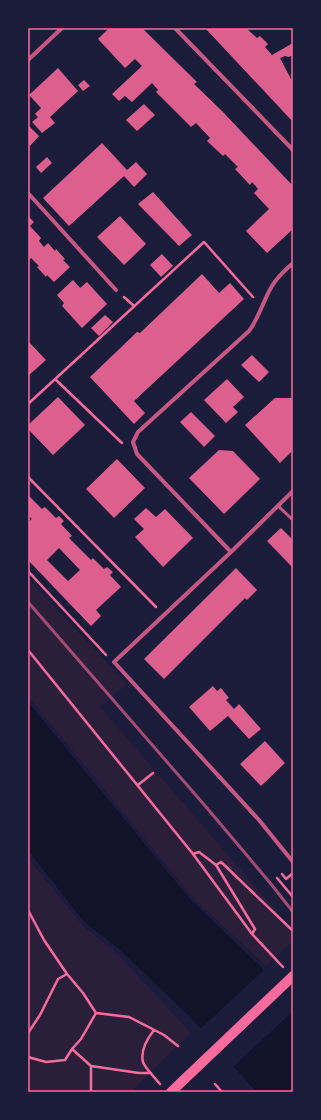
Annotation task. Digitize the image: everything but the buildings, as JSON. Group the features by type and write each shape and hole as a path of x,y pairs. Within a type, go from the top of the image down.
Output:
{"main road":[{"path":"170,1092 293,976"}],"street":[{"path":"28,60 62,28"},
{"path":"175,28 293,150"},
{"path":"28,193 116,290"},
{"path":"231,552 137,454 133,442 138,432 249,331 256,322 272,285 293,263"},
{"path":"293,491 231,552 114,662 259,820 293,862"}],"lane":[{"path":"278,506 293,520"}],"path":[{"path":"28,404 204,242 262,306"},
{"path":"56,379 119,441 137,454"},
{"path":"28,477 164,614"},
{"path":"28,571 114,662"},
{"path":"28,650 193,854 252,934 272,956"},
{"path":"138,785 153,772"},
{"path":"193,854 199,852 216,865 255,929 252,934"},
{"path":"216,865 221,862 293,931"},
{"path":"282,874 286,879 293,873"},
{"path":"277,878 293,897"},
{"path":"28,910 44,940 67,974 83,993 96,1014"},
{"path":"28,1033 40,1015 58,979 67,974"},
{"path":"96,1014 129,1018 164,1035 178,1046"},
{"path":"28,1058 46,1062 65,1060 81,1039 96,1014"},
{"path":"154,1030 147,1038 142,1051 143,1063 160,1086"},
{"path":"72,1049 91,1066 139,1073 151,1073"},
{"path":"91,1066 91,1092"},
{"path":"215,1084 222,1092"},
{"path":"217,1092 220,1089"}],"shaded area":[{"path":"28,578 127,684 100,707 293,930 293,941 266,966 194,899 28,696"},
{"path":"28,702 190,899 260,966 293,1010 293,1092 257,1092 190,1017 118,948 84,922 28,850"},
{"path":"28,858 84,927 117,953 191,1033 131,1092 28,1092"}],"pier":[{"path":"265,969 293,1007 293,1011 232,1068 199,1030"}],"railway":[{"path":"28,602 207,808 293,912"}]}
